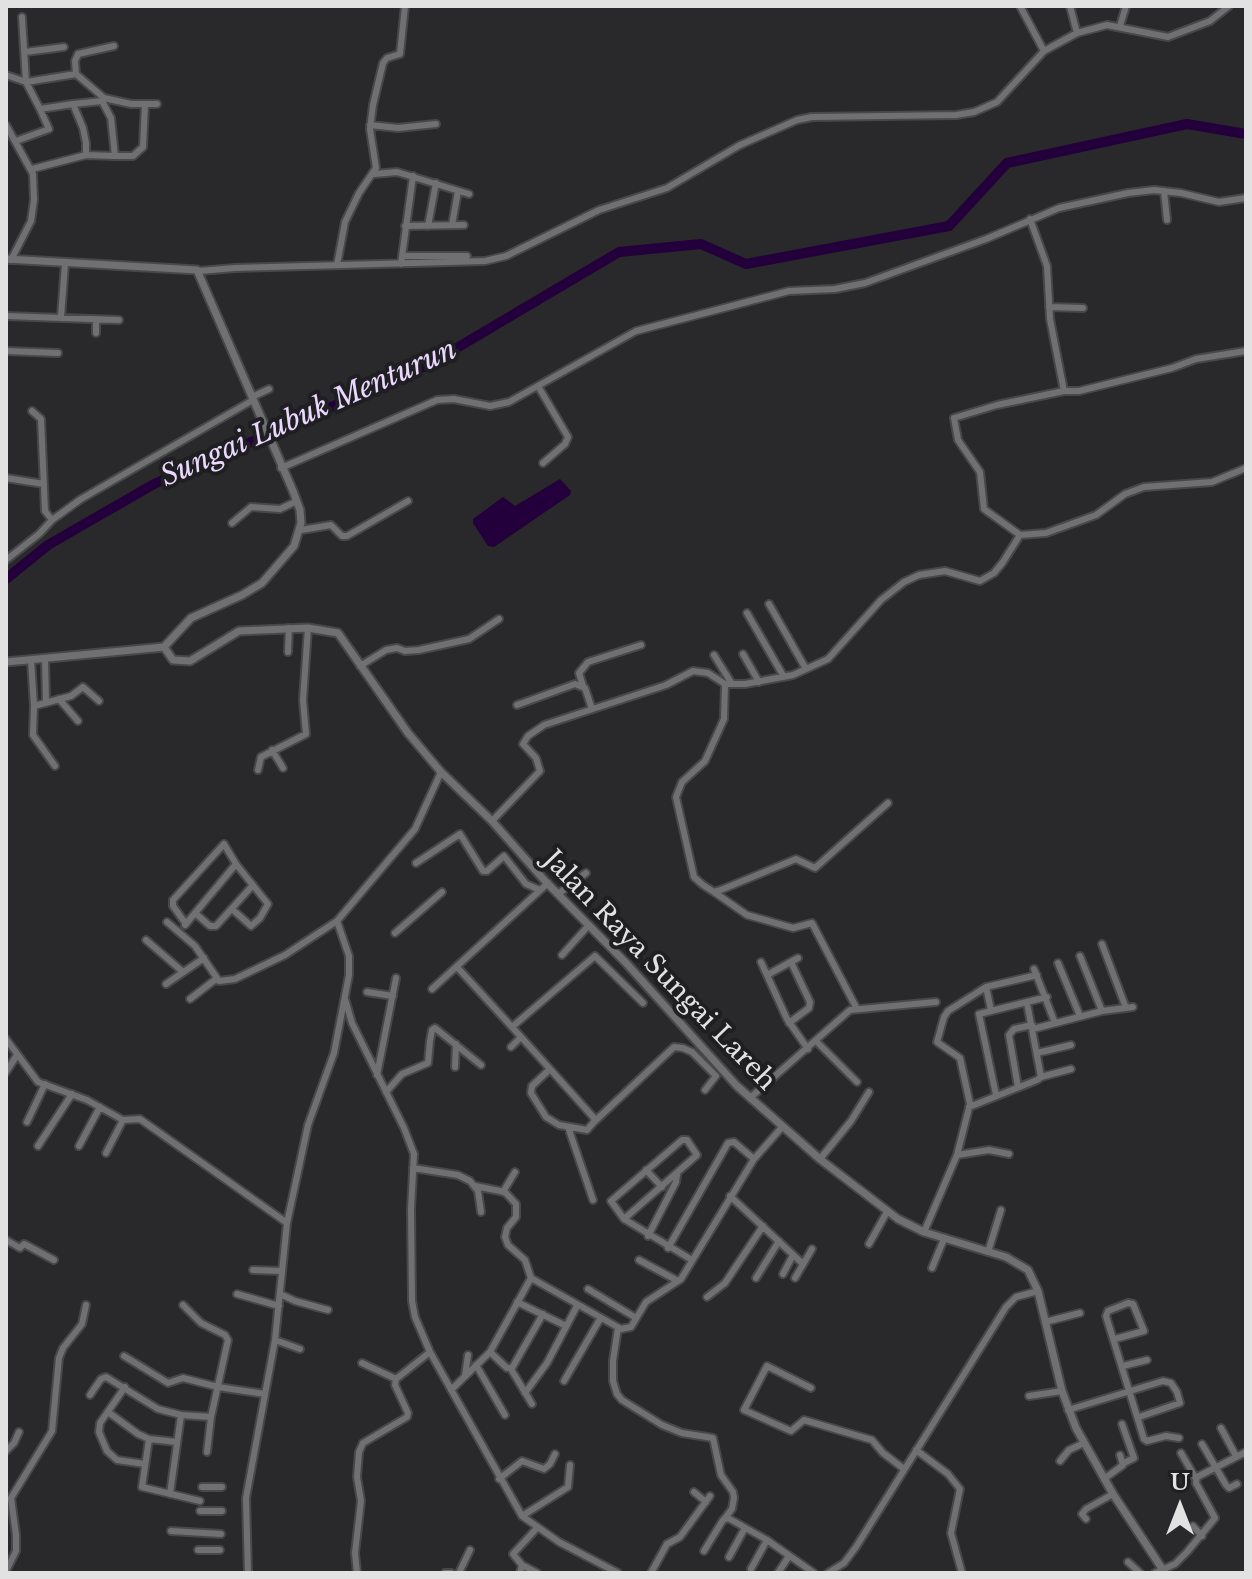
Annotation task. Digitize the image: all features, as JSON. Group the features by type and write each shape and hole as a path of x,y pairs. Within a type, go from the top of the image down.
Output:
{"street":[{"path":"337,265 345,222 359,193 374,174 376,162 370,125 383,63 387,58 400,54 405,6"},
{"path":"1020,6 1044,51"},
{"path":"1070,6 1077,33"},
{"path":"1120,26 1126,6"},
{"path":"402,260 485,261 506,256 599,210 667,188 740,145 797,120 974,112 997,102 1044,51 1077,33 1097,26 1120,26 1168,37 1210,21 1229,6"},
{"path":"6,139 16,140 49,129 26,82 22,17"},
{"path":"114,46 78,54 75,61 76,74 103,99 111,118 115,156"},
{"path":"25,52 64,47"},
{"path":"6,75 26,82 76,74"},
{"path":"40,109 103,99 157,104"},
{"path":"73,104 83,128 86,155"},
{"path":"32,169 86,155 133,156 143,147 145,104"},
{"path":"370,125 398,128 436,124"},
{"path":"6,125 32,169 34,200 31,221 9,259 199,271 467,256"},
{"path":"374,174 397,172 469,194"},
{"path":"402,260 413,176"},
{"path":"428,226 436,183"},
{"path":"452,225 458,191"},
{"path":"280,465 437,400 501,405 636,331 789,291 835,289 865,283 1074,204 1136,191 1164,191 1219,202 1246,198"},
{"path":"1164,191 1167,220"},
{"path":"1030,219 1047,266 1049,307 1064,391"},
{"path":"405,226 464,225"},
{"path":"61,317 65,264"},
{"path":"6,662 164,647 191,618 262,583 287,555 301,530 297,501 199,271"},
{"path":"1049,307 1083,308"},
{"path":"6,316 119,320"},
{"path":"96,320 96,333"},
{"path":"6,351 58,353"},
{"path":"1246,351 1196,359 1079,391 1064,391 997,405 954,418 958,440 980,472 984,509 1019,535 1046,533 1096,515 1125,494 1144,487 1212,482 1246,468"},
{"path":"538,386 568,437 565,444 543,463"},
{"path":"6,560 52,520 118,476 269,389"},
{"path":"32,411 41,419 45,511 52,520"},
{"path":"6,478 44,484"},
{"path":"232,523 251,507 280,509 297,501"},
{"path":"301,530 331,525 342,536 347,536 408,501"},
{"path":"492,821 540,771 536,758 525,747 524,739 544,725 666,685 693,671 708,673 729,684 759,682 806,669 828,659 881,600 904,582 931,572 945,571 983,580 994,573 1019,535"},
{"path":"769,604 806,669"},
{"path":"747,613 784,677"},
{"path":"360,666 386,650 419,650 469,639 499,619"},
{"path":"288,652 289,628"},
{"path":"164,647 173,660 190,661 239,631 308,628 303,700 306,734 260,758 258,770"},
{"name":"Jalan Raya Sungai Lareh","path":"308,628 338,633 441,772 492,821 627,964 719,1073 887,1212 924,1232 1006,1257 1022,1265 1032,1276 1068,1410 1104,1479 1161,1572"},
{"path":"592,709 579,673 588,662 641,645"},
{"path":"743,654 759,682"},
{"path":"714,655 729,684 724,719 705,761 682,782 676,797 694,877 747,915 793,928 812,923 857,1009"},
{"path":"45,659 46,703"},
{"path":"31,660 33,735 55,766"},
{"path":"517,705 571,685 583,686"},
{"path":"34,706 71,696 84,687 99,701"},
{"path":"71,696 78,704"},
{"path":"59,699 78,721"},
{"path":"272,750 283,768"},
{"path":"190,999 216,979 235,979 285,955 337,921 415,829 441,772"},
{"path":"714,892 796,859 813,868 819,866 888,803"},
{"path":"416,863 460,834 483,871 504,856 526,884 540,890"},
{"path":"186,924 172,903 221,845 226,846 236,864 268,904 255,924 248,924 232,909"},
{"path":"181,931 236,864"},
{"path":"558,894 586,873"},
{"path":"432,989 548,883"},
{"path":"195,913 214,927 253,885"},
{"path":"395,933 442,892"},
{"path":"248,1573 246,1498 275,1340 287,1223 308,1125 334,1053 349,975 349,956 337,921"},
{"path":"167,922 181,931 204,958 216,979"},
{"path":"562,955 589,925"},
{"path":"146,940 183,972"},
{"path":"1018,1087 1009,1035 1014,1029 1129,1008 1102,944"},
{"path":"512,1027 595,956 643,1003"},
{"path":"1080,956 1102,1011"},
{"path":"166,984 204,958"},
{"path":"767,975 795,960 810,1002 809,1008 789,1023"},
{"path":"761,962 789,1023 808,1049"},
{"path":"1058,963 1080,1016"},
{"path":"457,967 595,1121"},
{"path":"924,1232 957,1155 969,1107 960,1058 939,1044 937,1039 948,1011 986,987 1036,972 1055,1023"},
{"path":"377,1075 396,978"},
{"path":"986,987 991,1010"},
{"path":"367,992 393,996"},
{"path":"996,1095 978,1017 991,1010 1047,997"},
{"path":"345,999 352,1023 414,1154 412,1301 415,1317 430,1352 522,1516 537,1528 618,1573"},
{"path":"750,1098 844,1014 857,1009 936,1002"},
{"path":"1027,1003 1041,1077"},
{"path":"386,1092 402,1074 428,1063 434,1029 438,1028 481,1065"},
{"path":"511,1047 521,1037"},
{"path":"6,1039 32,1076 123,1120 140,1119 287,1223"},
{"path":"816,1041 857,1082"},
{"path":"455,1067 456,1044"},
{"path":"1037,1053 1071,1045"},
{"path":"550,1069 532,1086 531,1093 546,1117 559,1125 587,1130 674,1047 692,1052 719,1073 705,1090"},
{"path":"6,1072 17,1055"},
{"path":"969,1107 1041,1077 1071,1069"},
{"path":"27,1122 45,1084"},
{"path":"820,1159 851,1121 869,1092"},
{"path":"38,1146 72,1094"},
{"path":"79,1146 100,1107"},
{"path":"106,1153 123,1120"},
{"path":"413,1168 458,1175 475,1186 509,1195 518,1209 505,1237 508,1245 525,1260 531,1278 618,1328 631,1327 646,1302 681,1279 754,1159 783,1126"},
{"path":"568,1127 593,1200"},
{"path":"624,1219 697,1154 686,1139 612,1198 611,1203 624,1219 648,1236 692,1260"},
{"path":"668,1248 728,1143 734,1142 754,1159"},
{"path":"957,1155 998,1150 1009,1154"},
{"path":"646,1170 662,1187"},
{"path":"503,1192 515,1172"},
{"path":"648,1236 677,1175"},
{"path":"475,1186 481,1212"},
{"path":"730,1196 803,1264"},
{"path":"988,1252 1001,1210"},
{"path":"869,1244 887,1212"},
{"path":"707,1297 725,1283 763,1226"},
{"path":"932,1268 944,1239"},
{"path":"6,1240 20,1248 24,1244 54,1260"},
{"path":"756,1278 779,1241"},
{"path":"795,1278 812,1249"},
{"path":"783,1274 792,1257"},
{"path":"639,1260 678,1281"},
{"path":"253,1270 282,1271"},
{"path":"451,1390 490,1352 531,1278"},
{"path":"588,1289 636,1318"},
{"path":"828,1573 850,1556 1006,1307 1016,1297 1038,1291"},
{"path":"237,1294 279,1306"},
{"path":"280,1294 328,1310"},
{"path":"517,1302 566,1326"},
{"path":"1115,1339 1144,1331 1133,1304 1128,1303 1107,1312 1115,1339 1123,1366 1147,1441 1166,1436 1179,1438"},
{"path":"6,1571 16,1551 11,1498 52,1431 59,1358 84,1319 86,1305"},
{"path":"183,1305 201,1323 227,1336 207,1452"},
{"path":"525,1393 547,1363 577,1306"},
{"path":"1045,1322 1080,1313"},
{"path":"511,1369 543,1314"},
{"path":"564,1381 600,1319"},
{"path":"618,1328 613,1381 622,1400 662,1425 682,1433 713,1438 721,1475 734,1498 732,1509 704,1551"},
{"path":"75,1332 83,1336"},
{"path":"275,1340 300,1349"},
{"path":"357,1573 355,1553 361,1501 356,1463 363,1443 407,1417 395,1385 396,1379 430,1352"},
{"path":"490,1352 511,1369 532,1404"},
{"path":"465,1376 468,1355"},
{"path":"124,1356 168,1383 183,1378 265,1394"},
{"path":"1123,1366 1147,1360"},
{"path":"362,1363 396,1379"},
{"path":"476,1365 505,1415"},
{"path":"811,1388 767,1366 744,1411 791,1431 802,1420 872,1440 904,1469"},
{"path":"90,1395 103,1377 125,1387 158,1409 181,1415 211,1417"},
{"path":"1068,1410 1167,1381 1177,1392 1178,1405 1139,1417"},
{"path":"125,1387 99,1427 107,1451 120,1462 145,1464"},
{"path":"1029,1396 1062,1391"},
{"path":"108,1412 149,1439 177,1442"},
{"path":"170,1494 181,1415"},
{"path":"1104,1479 1134,1458 1122,1424"},
{"path":"1221,1428 1236,1456"},
{"path":"6,1451 19,1432"},
{"path":"6,1437 14,1443"},
{"path":"149,1439 142,1487 200,1501"},
{"path":"1060,1461 1069,1450 1084,1443"},
{"path":"1202,1444 1227,1487 1237,1484"},
{"path":"916,1450 948,1474 960,1489 951,1533 962,1573"},
{"path":"1196,1479 1246,1452"},
{"path":"1161,1572 1175,1564 1202,1536 1215,1515 1181,1453"},
{"path":"499,1479 522,1461 546,1468 555,1454"},
{"path":"1120,1455 1124,1463"},
{"path":"522,1516 568,1487 570,1465"},
{"path":"202,1487 222,1487"},
{"path":"651,1573 667,1544 680,1537 708,1499 694,1492"},
{"path":"1086,1519 1082,1514 1086,1509 1113,1494"},
{"path":"6,1509 13,1514"},
{"path":"200,1511 222,1511"},
{"path":"725,1518 767,1540 814,1573"},
{"path":"1193,1526 1202,1536"},
{"path":"513,1554 537,1528"},
{"path":"729,1557 745,1528"},
{"path":"171,1531 221,1534"},
{"path":"751,1569 767,1540"},
{"path":"198,1550 220,1550"},
{"path":"459,1573 470,1550"},
{"path":"505,1552 513,1554 521,1569 537,1573"},
{"path":"778,1573 789,1556"},
{"path":"1128,1562 1140,1573"}],"shaded area":[{"path":"560,479 571,491 570,495 494,547 488,546 473,519 503,497 515,506"}],"waterway":[{"name":"Sungai Lubuk Menturun","path":"6,579 48,545 154,484 428,365 619,252 701,244 746,264 949,226 1007,163 1187,124 1246,134"}]}
